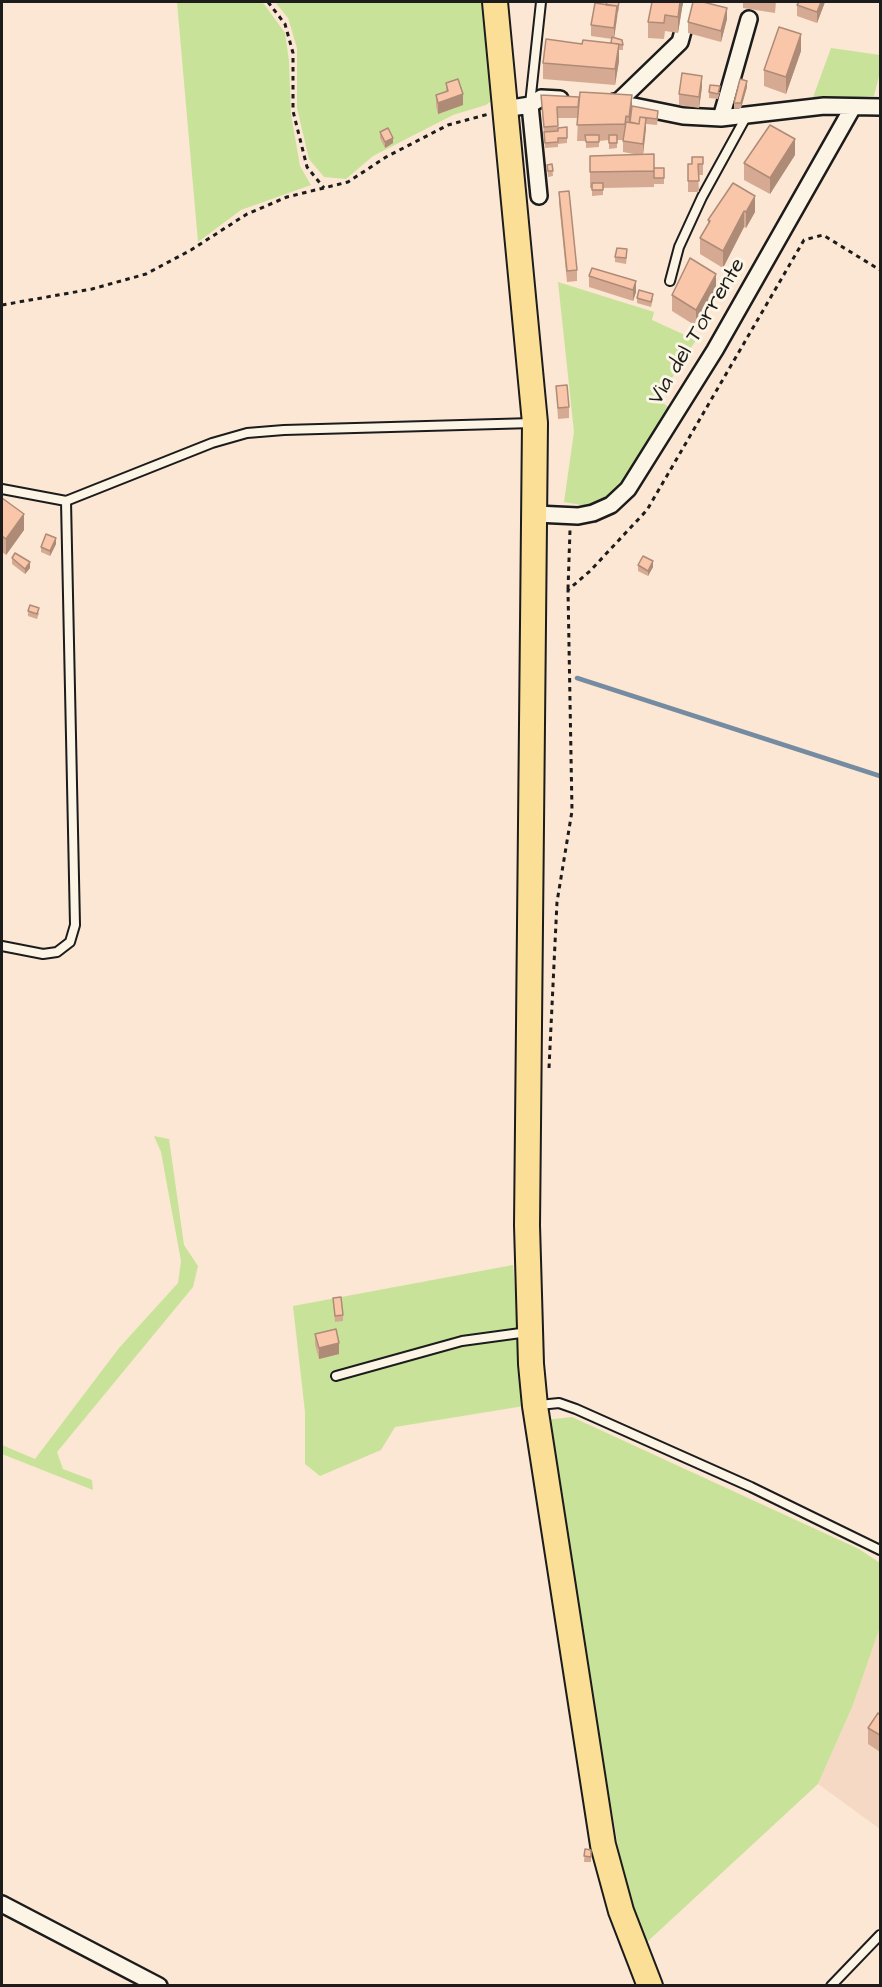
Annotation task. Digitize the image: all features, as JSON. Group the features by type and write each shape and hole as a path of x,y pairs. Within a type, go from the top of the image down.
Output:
{"main road":[{"path":"495,2 535,423 536,514 528,1141 529,1332 535,1406 603,1845 621,1911 650,1986"}],"street":[{"path":"618,102 680,42 691,2"},
{"path":"721,118 749,19"},
{"path":"505,109 530,105 541,99 574,100"},
{"path":"596,101 618,102 684,116 721,118 746,117 824,106 880,107"},
{"path":"530,105 539,196"},
{"name":"Via del Torrente","path":"536,514 571,516 593,513 611,505 634,480 715,350 853,107"},
{"path":"2,1904 159,1986"}],"lane":[{"path":"530,105 541,2"},
{"path":"670,281 679,247 702,197 746,117"},
{"path":"2,489 66,501 212,443 247,433 535,423"},
{"path":"2,946 42,954 57,952 70,942 75,925 66,501"},
{"path":"336,1376 462,1341 529,1332"},
{"path":"535,1406 559,1403 576,1409 751,1487 880,1550"},
{"path":"831,1986 880,1935"}],"path":[{"path":"268,2 285,24 293,53 293,111 307,166 324,188"},
{"path":"2,305 92,289 146,274 191,250 247,214 287,197 348,182 386,157 448,125 505,109"},
{"path":"568,590 590,571 647,510 804,240 823,235 880,270"},
{"path":"549,1079 557,902 572,811 568,590 571,516"}],"shaded area":[{"path":"880,1627 880,1829 818,1784 853,1705"}],"green space":[{"path":"177,2 261,2 264,4 285,33 289,61 291,114 300,166 311,185 241,210 198,242"},
{"path":"275,2 487,2 494,99 486,105 453,115 373,156 346,179 324,177 309,159 297,108 297,48 288,18"},
{"path":"831,48 880,55 880,72 874,96 812,100"},
{"path":"558,282 654,312 652,320 696,340 658,400 672,409 627,480 608,499 587,506 564,502 574,432"},
{"path":"154,1136 169,1139 184,1245 198,1266 193,1287 57,1452 63,1469 92,1480 93,1490 2,1454 2,1445 35,1459 119,1348 178,1283 181,1261 161,1152"},
{"path":"513,1265 524,1406 395,1427 381,1450 320,1476 305,1464 305,1412 293,1306"},
{"path":"572,1417 859,1549 880,1563 880,1627 853,1705 818,1784 646,1943 623,1875 545,1420"}],"building":[{"path":"607,2 619,2 617,12 617,6 606,5"},
{"path":"652,2 680,2 678,17 665,15 664,23 648,22"},
{"path":"693,2 727,8 721,31 688,22"},
{"path":"799,2 821,2 817,12 797,5"},
{"path":"595,3 617,6 614,28 591,25"},
{"path":"779,27 801,34 786,77 764,70"},
{"path":"612,37 622,40 623,45 611,43"},
{"path":"546,39 582,44 583,40 619,44 615,69 543,63"},
{"path":"682,73 702,76 699,97 679,94"},
{"path":"458,79 463,94 438,103 436,95 448,91 446,83"},
{"path":"740,79 747,81 741,103 734,103"},
{"path":"710,85 720,86 718,94 709,92"},
{"path":"580,92 632,95 629,117 626,116 625,124 577,125"},
{"path":"541,95 579,97 578,107 557,107 558,126 544,127"},
{"path":"632,106 658,111 657,119 640,117 639,124 630,122"},
{"path":"640,117 646,118 643,144 623,141 626,122 639,124"},
{"path":"770,125 795,139 770,178 744,163"},
{"path":"567,127 567,138 558,138 558,142 545,143 544,132 558,131 558,128"},
{"path":"388,128 393,138 385,142 380,132"},
{"path":"585,135 599,135 599,142 586,142"},
{"path":"609,135 617,135 617,143 609,143"},
{"path":"654,154 654,171 590,172 590,156"},
{"path":"692,157 703,157 703,164 698,164 699,181 688,181 688,164 692,164"},
{"path":"552,164 553,171 548,171 547,165"},
{"path":"654,168 664,168 664,178 654,178"},
{"path":"592,183 603,183 603,190 592,190"},
{"path":"733,183 755,196 746,212 744,211 723,251 700,238 710,221 708,220"},
{"path":"569,191 577,270 567,271 559,192"},
{"path":"617,248 627,249 626,258 615,257"},
{"path":"690,258 716,274 696,310 672,295"},
{"path":"592,268 636,281 633,290 589,276"},
{"path":"639,290 653,294 651,302 637,298"},
{"path":"567,385 569,407 558,408 556,386"},
{"path":"2,498 24,514 6,539 2,536"},
{"path":"46,534 56,538 50,551 41,547"},
{"path":"15,553 30,562 25,569 12,558"},
{"path":"643,556 653,561 648,571 638,565"},
{"path":"30,605 39,608 37,614 28,611"},
{"path":"341,1297 343,1315 335,1316 333,1298"},
{"path":"336,1329 339,1343 319,1348 315,1334"},
{"path":"878,1713 880,1715 880,1735 868,1728"},
{"path":"585,1849 591,1850 591,1857 584,1856"}],"waterway":[{"path":"577,678 880,776"}]}
